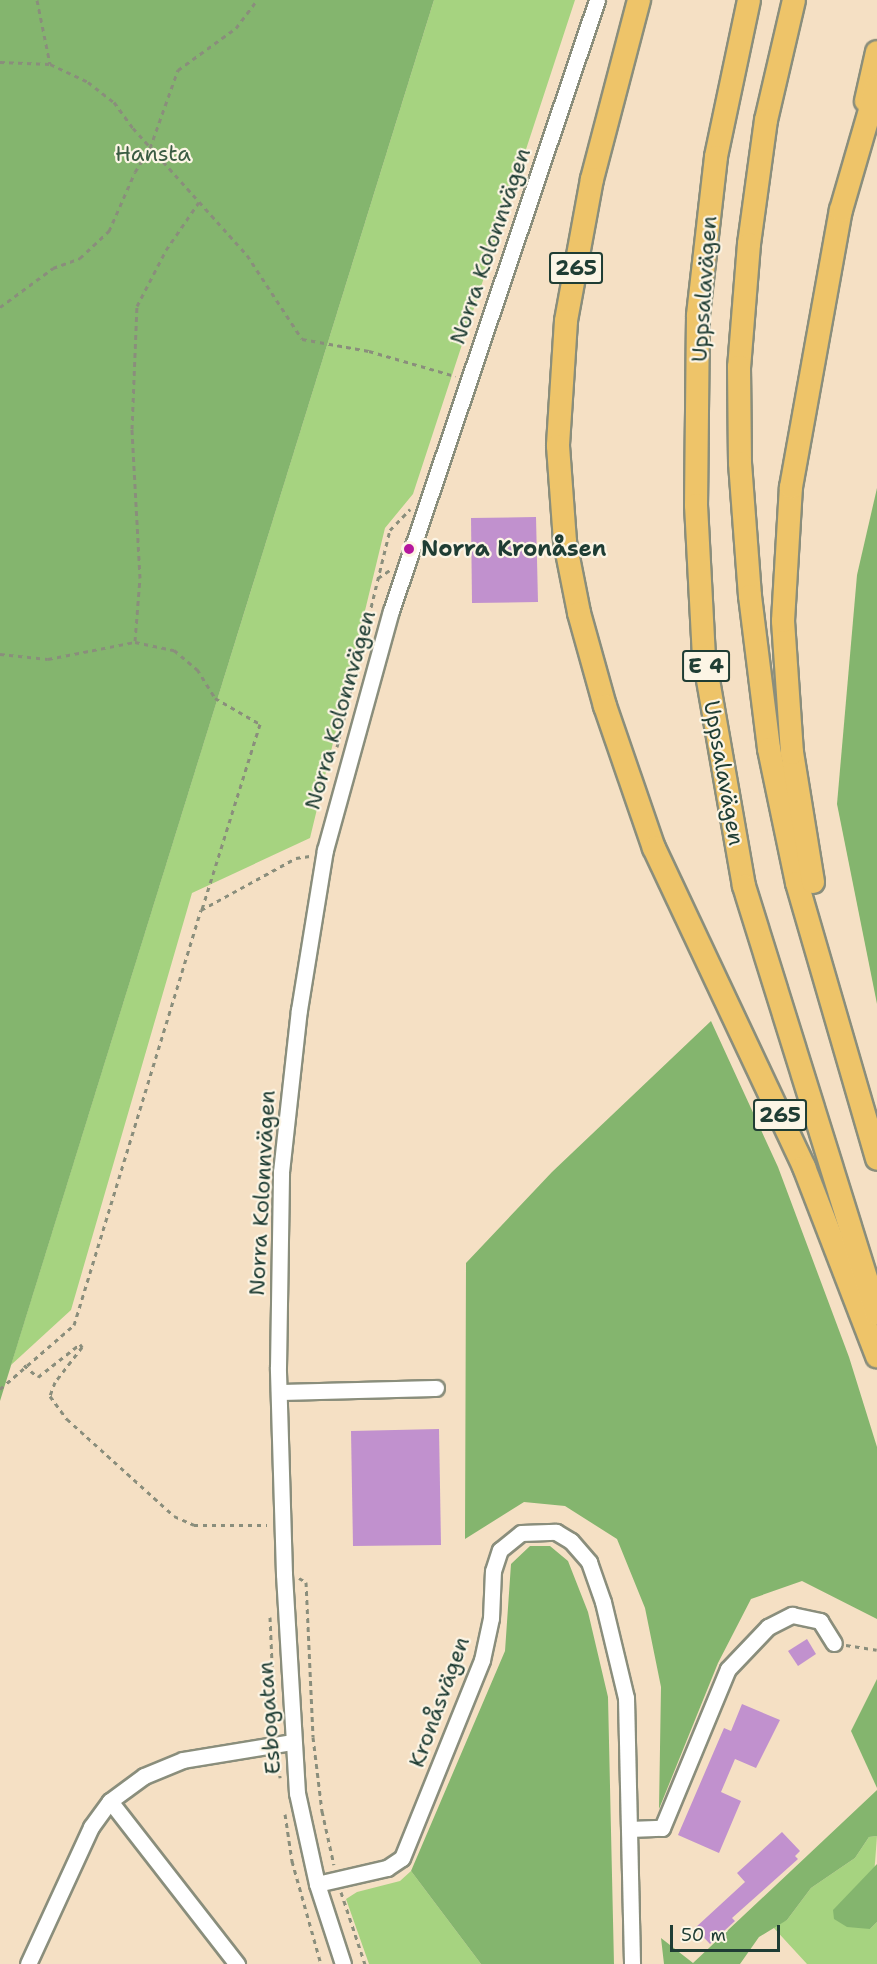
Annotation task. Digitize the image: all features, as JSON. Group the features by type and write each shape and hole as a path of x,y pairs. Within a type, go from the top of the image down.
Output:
{"highway":[{"name":"265","path":"639,0 592,179 566,321 558,446 565,542 579,613 605,706 676,899 804,1167 877,1356"},
{"name":"Uppsalavägen","path":"749,0 716,157 698,316 696,505 704,657 744,886 877,1314"},
{"name":"Uppsalavägen","path":"794,0 766,120 749,244 739,367 740,463 750,596 769,748 797,883 877,1159"},
{"path":"835,1020 832,978 792,753 783,621 791,487 842,210 877,52"},
{"path":"842,210 877,86"}],"street":[{"name":"Norra Kolonnvägen","path":"282,1462 278,1367 281,1172 299,1010 323,862 351,749 424,512 597,0"},
{"path":"279,1392 436,1388"},
{"name":"Esbogatan","path":"282,1462 284,1574 292,1742 297,1793 317,1884 344,1964"},
{"name":"Kronåsvägen","path":"317,1884 387,1868 402,1858 482,1660 491,1618 493,1571 500,1550 520,1533 536,1529 556,1532 571,1541 589,1562 603,1602 626,1698 632,1964"},
{"path":"629,1829 662,1828 728,1669 768,1627 792,1615 820,1621 834,1643"},
{"path":"34,1962 91,1827 110,1801 144,1776 183,1760 292,1742"},
{"path":"110,1801 237,1964"}],"path":[{"path":"37,0 50,64"},
{"path":"0,307 53,268 80,258 109,231 135,172 150,148 178,70 236,28 257,0"},
{"path":"0,62 50,64 88,82 114,102 150,148 247,255 302,339 369,351 458,377"},
{"path":"135,642 140,578 132,429 137,306 166,250 199,202"},
{"path":"0,654 48,659 135,642 174,650 197,669 215,698 260,724 74,1325 24,1365 0,1389"},
{"path":"201,910 296,858 312,856"},
{"path":"24,1365 38,1377 80,1344 82,1347 55,1382 50,1396 67,1419 174,1516 194,1525 267,1525"},
{"path":"284,1574 306,1582 313,1737 322,1811 337,1880 365,1964"},
{"path":"834,1643 877,1650"}],"green space":[{"name":"Hansta","path":"0,0 434,0 0,1401"},
{"path":"434,0 575,0 413,494 385,528 310,838 192,893 71,1310 11,1365"},
{"path":"877,488 877,1004 837,804 857,575"},
{"path":"711,1021 778,1167 849,1357 877,1447 877,1619 802,1581 751,1599 718,1663 659,1809 661,1687 645,1608 617,1539 565,1506 524,1502 465,1539 466,1263 552,1172"},
{"path":"530,1546 550,1546 568,1561 588,1612 608,1697 614,1964 481,1964 411,1871 505,1651 511,1564"},
{"path":"877,1679 877,1788 851,1731"},
{"path":"877,1790 877,1836 869,1837 855,1858 811,1888 787,1920 759,1937 740,1964 664,1964 661,1938 693,1963"},
{"path":"877,1836 870,1929 877,1922 877,1964 807,1964 772,1926 787,1920 811,1888 855,1858 869,1837"},
{"path":"877,1864 877,1922 870,1929 847,1927 834,1919 833,1910"},
{"path":"411,1871 481,1964 369,1964 346,1899 357,1892 400,1881"}],"building":[{"path":"536,517 538,602 472,603 471,518"},
{"path":"439,1429 441,1545 353,1546 351,1431"},
{"path":"807,1639 816,1654 798,1666 788,1651"},
{"path":"742,1704 780,1720 756,1768 735,1759 721,1792 741,1801 719,1853 678,1835 724,1728 731,1731"},
{"path":"782,1832 800,1851 795,1856 798,1859 732,1918 735,1921 710,1944 695,1928 745,1882 737,1873"}],"place":[{"name":"Norra Kronåsen","path":"409,549"}]}
